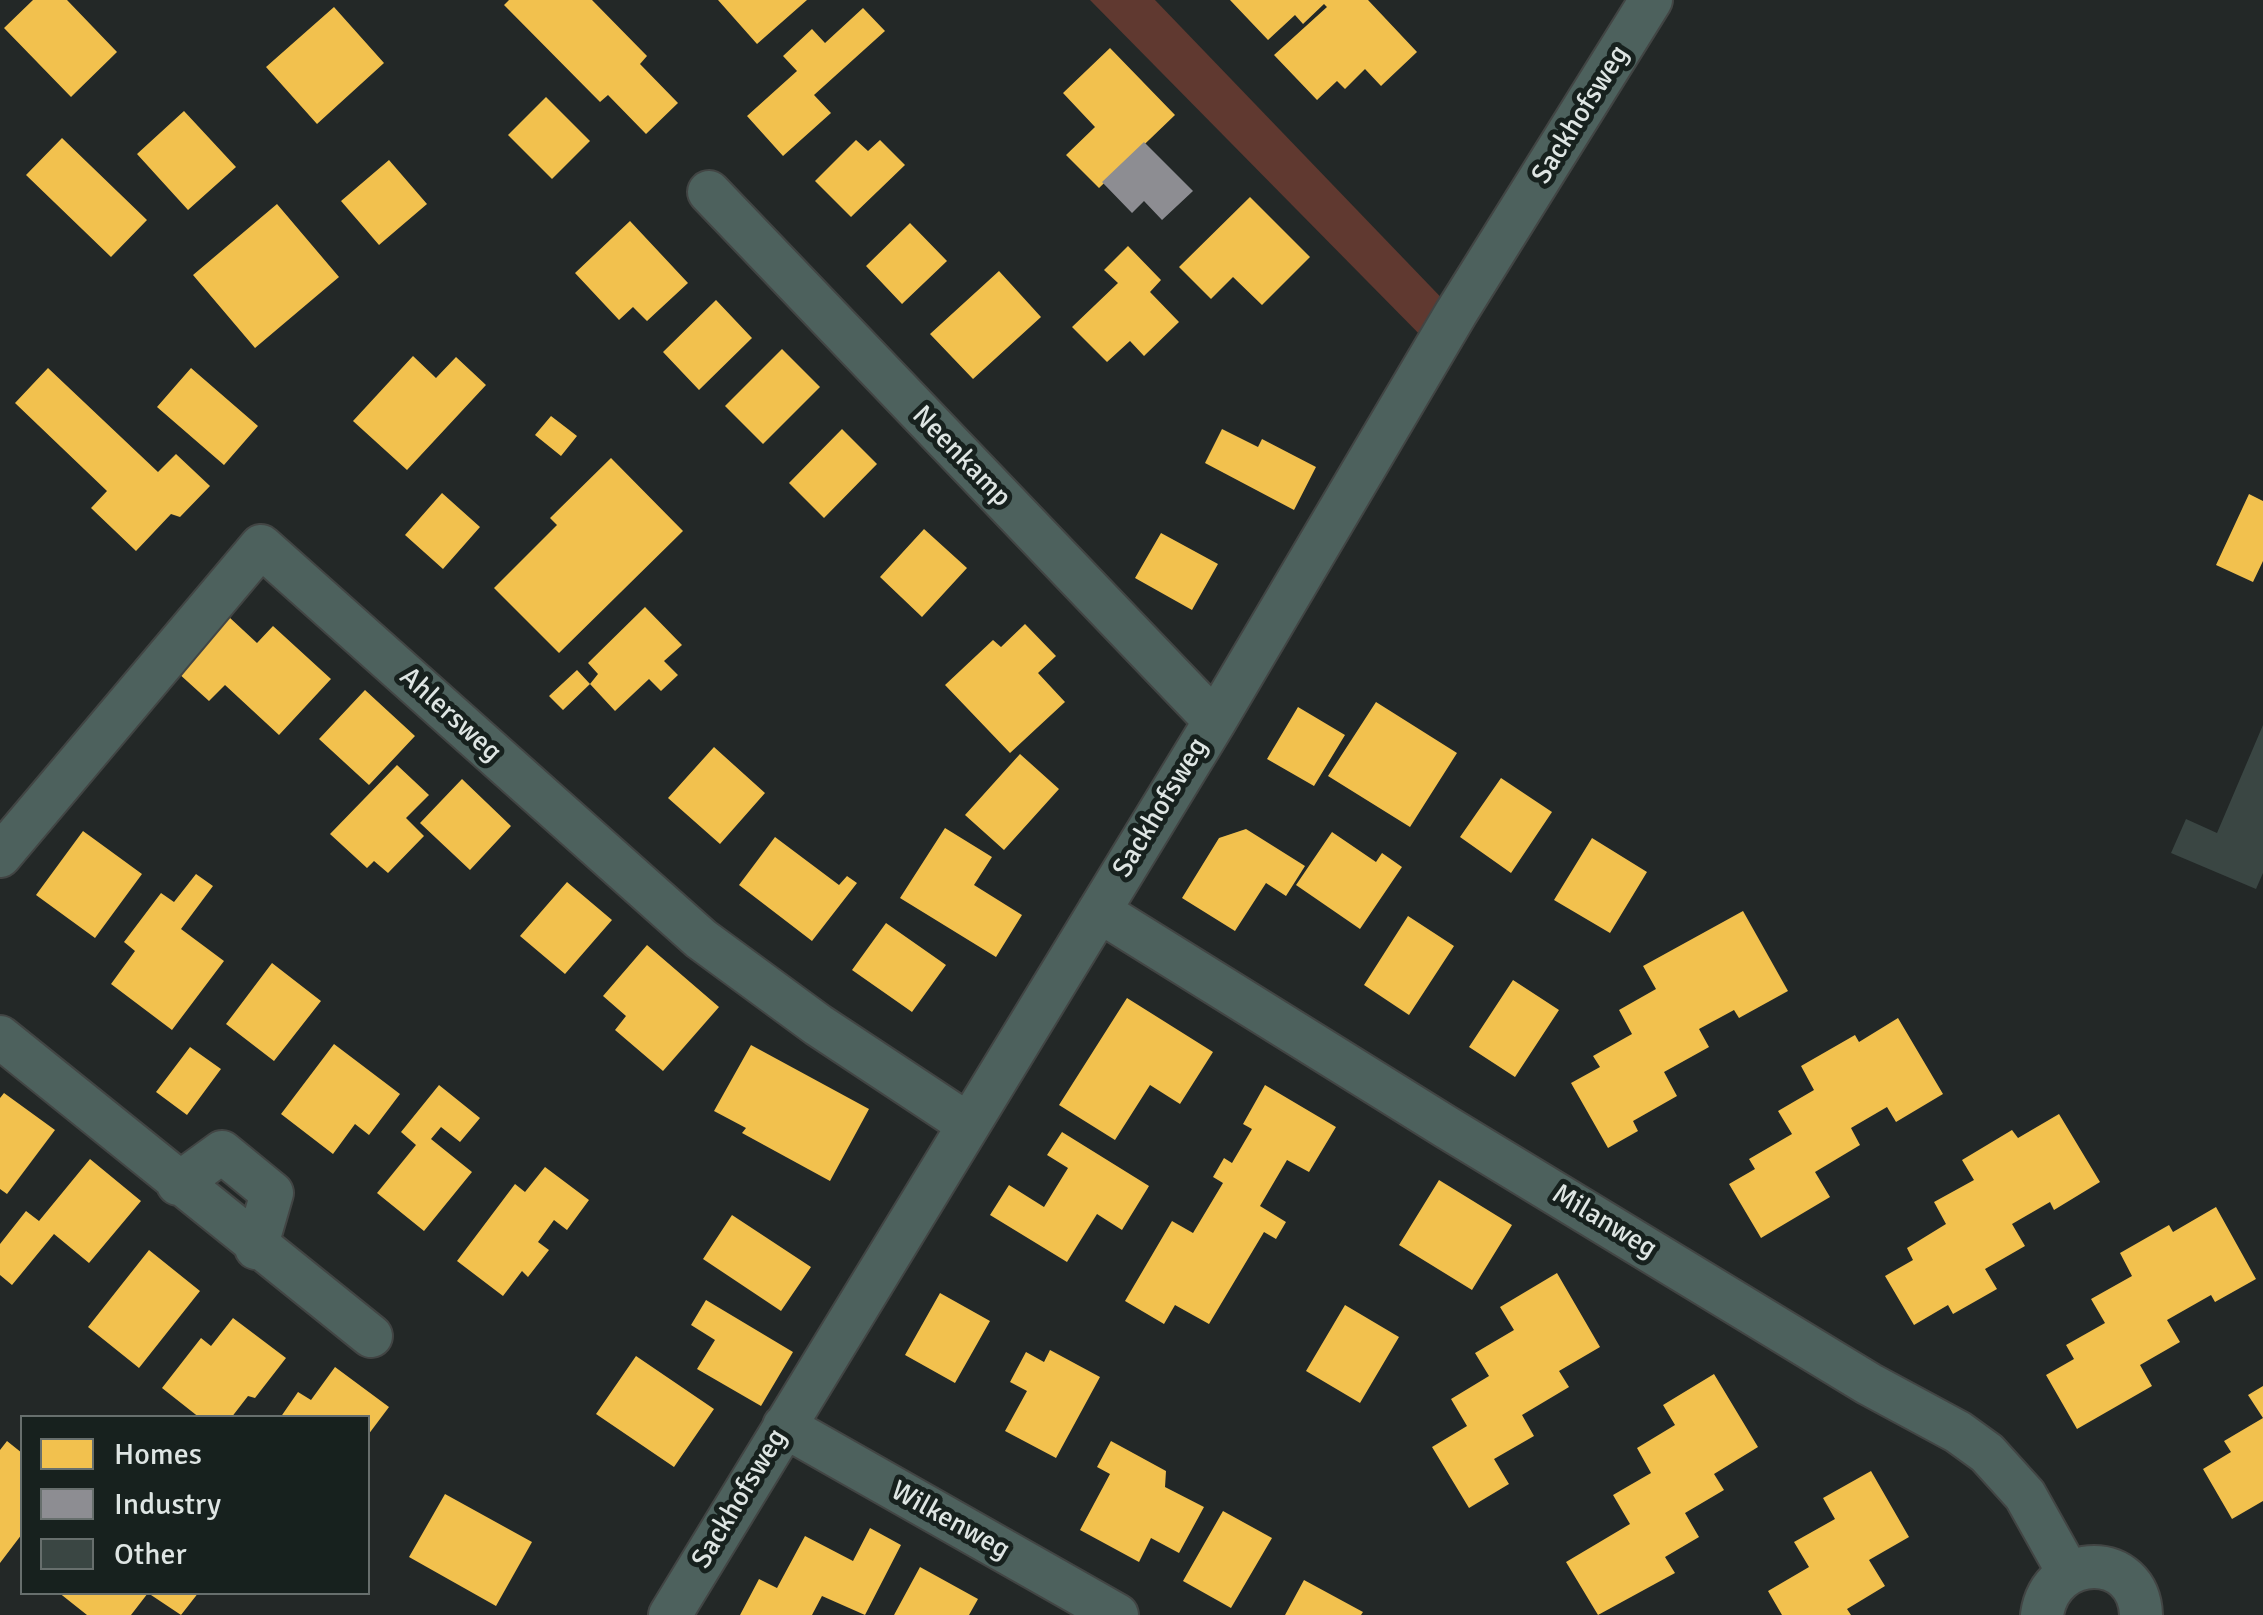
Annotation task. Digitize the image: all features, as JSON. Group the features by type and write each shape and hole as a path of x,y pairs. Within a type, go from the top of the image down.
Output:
{"street":[{"name":"Sackhofsweg","path":"670,1615 1214,721 1456,313 1651,0"},
{"name":"Neenkamp","path":"709,192 1214,721"},
{"name":"Ahlersweg","path":"0,856 261,546 701,939 818,1025 966,1123"},
{"name":"Milanweg","path":"1099,910 1446,1127 1869,1384 1958,1432 1987,1453 2025,1495 2068,1572"},
{"path":"0,1037 178,1184 222,1152 260,1182 272,1193 256,1248 371,1336"},
{"name":"Wilkenweg","path":"784,1426 1117,1615"},
{"path":"2042,1615 2046,1596 2068,1572 2083,1567 2114,1571 2137,1593 2142,1615"}],"shaded area":[{"path":"1090,0 1155,0 1456,313 1435,350"}],"building: Homes":[{"path":"33,0 67,0 117,52 71,97 4,28"},
{"path":"509,0 592,0 647,56 640,64 678,103 646,134 608,95 600,102 504,5"},
{"path":"718,0 807,0 757,44"},
{"path":"1230,0 1368,0 1417,52 1381,86 1365,69 1345,89 1337,81 1317,100 1274,55 1327,7 1324,4 1303,24 1295,15 1268,40"},
{"path":"334,7 384,63 317,124 266,67"},
{"path":"863,8 885,31 814,95 831,113 783,156 747,116 797,71 783,56 812,29 825,43"},
{"path":"1110,48 1175,115 1099,188 1066,155 1095,127 1063,93"},
{"path":"546,97 590,141 552,179 508,135"},
{"path":"184,111 236,167 188,210 137,154"},
{"path":"62,138 147,220 111,257 26,175"},
{"path":"856,140 868,151 880,140 905,165 851,217 815,181"},
{"path":"389,160 427,204 379,245 341,201"},
{"path":"1250,197 1310,257 1262,305 1233,277 1211,299 1179,267"},
{"path":"277,204 339,277 255,348 193,275"},
{"path":"630,221 688,283 647,321 633,307 619,320 575,273"},
{"path":"910,223 947,261 902,304 866,266"},
{"path":"1128,246 1161,280 1150,292 1179,322 1144,356 1130,341 1107,362 1072,327 1118,283 1104,270"},
{"path":"999,271 1041,317 973,379 930,334"},
{"path":"716,300 752,338 699,390 663,352"},
{"path":"782,349 820,387 763,444 725,406"},
{"path":"413,356 436,378 456,357 486,385 407,470 353,421"},
{"path":"48,368 158,472 176,454 210,486 180,517 171,514 136,551 91,508 107,491 15,403"},
{"path":"191,368 258,426 224,465 157,407"},
{"path":"551,416 577,436 561,456 535,435"},
{"path":"842,429 877,464 824,518 789,483"},
{"path":"1222,429 1258,447 1262,439 1316,467 1294,510 1205,463"},
{"path":"611,458 683,531 559,653 494,588 557,525 550,518"},
{"path":"442,493 480,527 443,569 405,535"},
{"path":"2249,494 2263,501 2263,561 2253,582 2216,565"},
{"path":"924,529 967,568 922,617 880,577"},
{"path":"1161,533 1218,564 1192,610 1135,578"},
{"path":"645,607 682,645 664,661 678,675 661,691 649,679 615,711 590,684 598,674 588,663"},
{"path":"229,617 257,643 273,626 331,679 279,735 225,685 209,701 177,672"},
{"path":"1025,624 1056,656 1038,673 1065,702 1010,753 945,685 993,640 1001,647"},
{"path":"577,670 590,684 563,710 549,696"},
{"path":"365,690 415,736 369,785 319,739"},
{"path":"1376,702 1457,753 1410,827 1328,776"},
{"path":"1298,707 1345,735 1314,786 1267,759"},
{"path":"714,747 765,793 720,844 668,798"},
{"path":"1020,754 1059,789 1004,850 965,815"},
{"path":"397,765 429,795 406,818 424,836 388,873 374,861 367,868 330,834"},
{"path":"1501,778 1552,812 1511,873 1460,837"},
{"path":"462,779 511,826 470,870 420,823"},
{"path":"945,828 992,857 974,885 1022,915 996,957 900,898"},
{"path":"1246,829 1305,866 1286,896 1266,883 1235,931 1182,898 1219,838"},
{"path":"83,831 142,874 95,938 36,895"},
{"path":"1332,832 1376,862 1382,853 1402,867 1360,929 1296,885"},
{"path":"775,837 839,885 847,876 857,883 812,941 739,885"},
{"path":"1592,838 1647,872 1610,933 1554,900"},
{"path":"196,874 213,886 181,929 224,961 172,1030 111,984 135,951 124,942 161,893 174,902"},
{"path":"567,882 612,920 565,974 520,936"},
{"path":"1743,911 1788,991 1739,1018 1734,1010 1699,1029 1709,1047 1664,1072 1677,1096 1633,1121 1638,1131 1608,1148 1571,1083 1600,1067 1593,1056 1632,1034 1619,1010 1656,989 1643,966"},
{"path":"1408,916 1454,946 1409,1015 1364,985"},
{"path":"886,923 946,965 912,1012 852,970"},
{"path":"647,945 719,1007 663,1071 615,1030 626,1016 603,996"},
{"path":"272,963 321,1001 274,1061 226,1024"},
{"path":"1513,980 1559,1010 1515,1077 1469,1047"},
{"path":"1127,998 1213,1052 1180,1104 1150,1085 1115,1140 1059,1105"},
{"path":"1898,1018 1943,1094 1896,1122 1887,1107 1851,1128 1860,1145 1815,1172 1830,1197 1761,1238 1729,1184 1755,1169 1749,1159 1792,1134 1778,1111 1814,1090 1801,1066 1855,1035 1859,1042"},
{"path":"334,1044 400,1094 369,1135 355,1124 333,1154 281,1114"},
{"path":"751,1045 869,1109 830,1181 742,1133 746,1128 714,1111"},
{"path":"190,1047 221,1069 187,1115 156,1092"},
{"path":"439,1085 480,1118 460,1142 441,1127 431,1139 472,1172 424,1231 377,1193 416,1145 401,1132"},
{"path":"1265,1085 1336,1127 1309,1172 1287,1160 1260,1206 1286,1222 1276,1239 1264,1232 1209,1324 1175,1305 1164,1324 1125,1301 1172,1221 1193,1233 1223,1183 1213,1177 1224,1158 1232,1163 1252,1129 1243,1124"},
{"path":"4,1093 55,1130 7,1194 0,1189 0,1098"},
{"path":"2059,1114 2100,1182 2054,1210 2050,1202 2012,1224 2025,1246 1985,1269 1997,1289 1953,1314 1948,1305 1914,1325 1885,1276 1913,1260 1907,1248 1946,1224 1934,1202 1974,1180 1962,1160 2012,1130 2018,1138"},
{"path":"1062,1132 1149,1186 1122,1230 1097,1214 1067,1262 990,1215 1009,1185 1044,1207 1068,1168 1047,1155"},
{"path":"90,1159 141,1201 89,1263 54,1234 12,1285 0,1275 0,1244 26,1211 39,1221"},
{"path":"545,1167 589,1200 567,1230 554,1220 538,1242 549,1250 528,1277 522,1271 503,1296 457,1261 515,1184 525,1192"},
{"path":"1439,1180 1512,1225 1472,1290 1399,1245"},
{"path":"2216,1207 2256,1279 2215,1302 2211,1295 2167,1320 2180,1342 2140,1365 2152,1386 2077,1429 2046,1375 2074,1359 2066,1345 2105,1323 2091,1299 2132,1276 2120,1253 2169,1225 2173,1232"},
{"path":"732,1215 811,1267 781,1311 703,1259"},
{"path":"149,1250 200,1291 139,1368 88,1327"},
{"path":"1557,1273 1600,1347 1559,1371 1569,1387 1522,1415 1534,1436 1494,1459 1509,1484 1469,1508 1432,1447 1467,1426 1451,1399 1489,1376 1475,1353 1514,1330 1500,1307"},
{"path":"940,1293 990,1321 955,1383 905,1355"},
{"path":"706,1300 793,1352 761,1406 697,1369 715,1340 691,1325"},
{"path":"1345,1305 1399,1337 1360,1403 1306,1371"},
{"path":"233,1318 286,1358 255,1398 248,1396 233,1415 196,1415 162,1388 201,1338 211,1346"},
{"path":"1050,1350 1100,1377 1056,1458 1005,1431 1027,1391 1010,1382 1026,1352 1044,1362"},
{"path":"636,1356 714,1409 674,1467 596,1414"},
{"path":"335,1367 389,1407 370,1432 370,1415 282,1415 298,1392 311,1400"},
{"path":"1714,1374 1758,1447 1714,1474 1724,1490 1685,1513 1699,1537 1665,1557 1675,1573 1598,1615 1566,1562 1630,1524 1613,1495 1651,1473 1637,1448 1675,1425 1663,1405"},
{"path":"2263,1386 2263,1418 2248,1395"},
{"path":"2263,1418 2263,1501 2232,1519 2203,1469 2231,1452 2224,1441"},
{"path":"7,1441 20,1451 20,1537 0,1563 0,1450"},
{"path":"1111,1441 1166,1471 1165,1487 1204,1507 1179,1553 1151,1538 1139,1562 1080,1530 1110,1474 1097,1467"},
{"path":"1871,1471 1909,1537 1869,1560 1885,1586 1847,1609 1851,1615 1782,1615 1768,1591 1809,1567 1794,1542 1835,1519 1823,1498"},
{"path":"445,1494 532,1542 496,1606 409,1557"},
{"path":"1223,1511 1272,1538 1231,1608 1183,1581"},
{"path":"870,1528 901,1545 865,1615 822,1596 812,1615 740,1615 759,1579 777,1588 805,1536 853,1561"},
{"path":"920,1567 978,1599 969,1615 894,1615"},
{"path":"1304,1580 1363,1612 1285,1615"},
{"path":"62,1595 146,1595 131,1615 87,1615"},
{"path":"151,1595 197,1595 181,1615"}],"building: Industry":[{"path":"1144,142 1193,191 1162,220 1144,201 1132,213 1102,182"}],"building: Other":[{"path":"2263,725 2263,873 2256,889 2171,853 2186,819 2217,833"}]}
